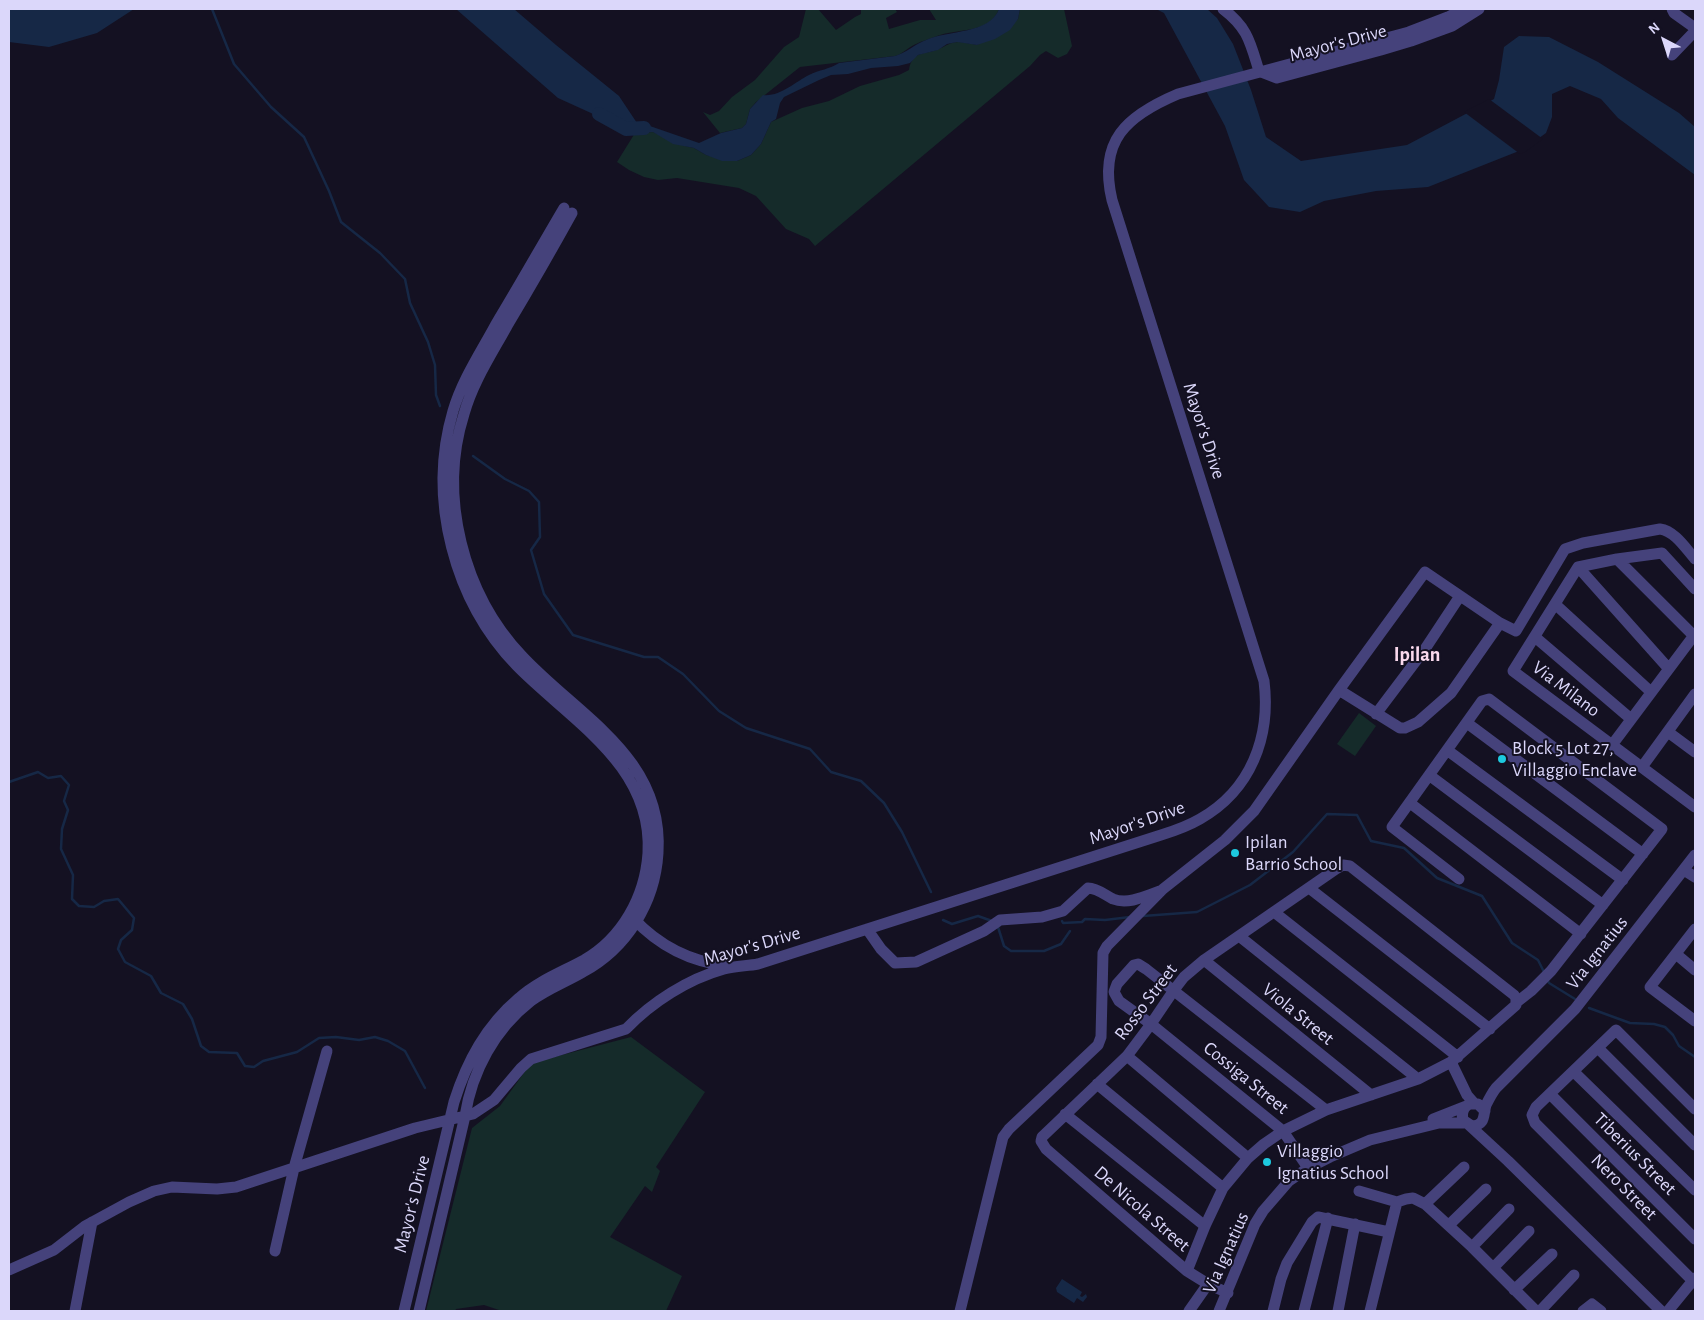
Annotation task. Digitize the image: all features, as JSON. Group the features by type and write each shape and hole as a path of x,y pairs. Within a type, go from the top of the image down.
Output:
{"street":[{"path":"1223,9 1243,28 1250,41 1256,72"},
{"name":"Mayor's Drive","path":"1423,32 1463,9"},
{"name":"Mayor's Drive","path":"404,1311 450,1120 480,1110 494,1100 531,1058 626,1029 651,1006 678,989 713,973 734,967 758,964 1189,825 1213,810 1230,794 1248,772 1260,746 1264,732 1266,706 1264,680 1112,200 1108,180 1109,160 1125,127 1145,110 1184,91 1356,47 1452,26 1479,9"},
{"path":"1672,9 1674,13 1695,29 1672,55"},
{"path":"465,1116 476,1075 486,1054 504,1028 530,1002 598,963 622,942 633,918 652,891 658,863 657,824 649,793 636,768 626,754 524,659 496,624 479,593 467,565 458,526 455,499 457,442 464,411 478,377 568,211"},
{"path":"960,1311 1003,1137 1009,1129 1098,1045 1101,1038 1102,953 1151,901 1225,840 1254,811 1425,572 1500,623 1516,631 1565,548 1660,529 1673,535 1695,559"},
{"path":"1631,719 1534,637 1578,567 1616,559 1662,553 1695,589"},
{"path":"1612,745 1694,635 1616,559"},
{"path":"1578,567 1669,669"},
{"path":"1376,714 1425,649 1460,596"},
{"path":"1555,604 1651,692"},
{"path":"1339,690 1376,714 1400,728 1404,728 1418,722 1451,692 1500,623"},
{"name":"Via Milano","path":"1534,637 1513,671 1695,807"},
{"path":"1642,767 1695,694"},
{"path":"1187,1271 1223,1188 1248,1158 1264,1144 1284,1131 1326,1110 1418,1078 1455,1060 1513,1009 1517,1002 1551,971 1662,829 1489,699 1482,701 1392,827 1459,878"},
{"path":"1466,723 1643,854"},
{"path":"1668,732 1695,752"},
{"path":"1447,750 1623,880"},
{"path":"1429,775 1603,905"},
{"path":"1410,803 1581,934"},
{"name":"Via Ignatius","path":"1484,1115 1490,1096 1517,1066 1575,1010 1695,855"},
{"name":"Rosso Street","path":"1041,1141 1044,1134 1127,1056 1184,977 1204,960 1343,865 1350,866 1514,995 1517,1002"},
{"path":"1684,870 1695,878"},
{"path":"867,929 881,949 895,963 910,963 932,956 984,931 1000,920 1042,917 1063,911 1088,888 1114,899 1124,901 1146,896 1164,889"},
{"path":"1309,888 1490,1029"},
{"path":"1274,912 1455,1060 1470,1102"},
{"path":"633,918 672,949 711,964 734,967"},
{"path":"9,1270 54,1250 73,1234 129,1202 164,1188 226,1189 251,1183 415,1128 450,1120 465,1070 481,1040 504,1012 532,988 584,960 633,918"},
{"path":"1695,929 1650,987 1695,1020"},
{"path":"1239,936 1418,1078"},
{"path":"1676,954 1695,970"},
{"name":"Viola Street","path":"1204,960 1371,1095"},
{"name":"Cossiga Street","path":"1174,990 1138,964 1130,969 1117,984 1114,992 1116,998 1284,1131 1308,1168"},
{"path":"1174,990 1326,1110"},
{"path":"1550,1094 1616,1030 1695,1109"},
{"path":"1598,1048 1695,1145"},
{"path":"275,1251 294,1168 327,1051"},
{"path":"1127,1056 1248,1158"},
{"name":"Via Ignatius","path":"1392,1135 1470,1102 1517,1066"},
{"path":"1574,1072 1695,1190"},
{"path":"1097,1084 1223,1188"},
{"name":"Nero Street","path":"1550,1094 1536,1107 1532,1115 1535,1123 1694,1281"},
{"name":"Tiberius Street","path":"1550,1094 1695,1239"},
{"path":"1470,1102 1481,1106 1490,1137 1508,1161"},
{"path":"1470,1102 1462,1113 1467,1124 1508,1161 1660,1311"},
{"path":"1065,1114 1205,1226"},
{"path":"1467,1124 1476,1126 1484,1115"},
{"name":"Mayor's Drive","path":"419,1311 465,1116"},
{"name":"Via Ignatius","path":"1219,1311 1263,1211 1289,1181 1308,1168 1370,1140 1439,1123 1467,1124"},
{"name":"De Nicola Street","path":"1041,1141 1046,1149 1187,1271 1208,1284 1228,1293"},
{"path":"1425,1204 1464,1167"},
{"path":"1449,1225 1486,1189"},
{"path":"1359,1191 1397,1202 1406,1198 1413,1198 1425,1204 1472,1247 1536,1311"},
{"path":"1370,1311 1397,1202"},
{"path":"1472,1247 1509,1209"},
{"path":"1273,1311 1287,1263 1315,1220 1321,1217 1328,1218 1389,1232"},
{"path":"1304,1311 1328,1218"},
{"path":"75,1311 92,1222"},
{"path":"1338,1311 1355,1224"},
{"path":"1493,1268 1529,1232"},
{"path":"1514,1290 1552,1254"},
{"path":"1540,1311 1574,1275"},
{"path":"1668,1311 1694,1281"},
{"path":"1189,1311 1208,1284"},
{"path":"1583,1311 1592,1304 1601,1311"}],"green space":[{"path":"806,9 818,9 836,30 861,14 861,9 895,9 897,12 886,18 889,29 920,20 936,20 929,9 999,9 995,17 988,23 972,29 937,36 895,56 800,67 756,102 750,109 746,124 742,128 720,133 703,112 710,115 719,111 732,97 755,80 784,47 799,37"},
{"path":"1020,9 1064,9 1072,46 1067,54 1058,58 1046,51 1040,55 1030,66 815,246 809,239 786,229 756,196 739,188 677,178 658,180 644,177 617,162 635,133 653,132 694,148 706,155 737,161 751,155 761,144 771,122 802,108 829,101 860,86 899,75 909,70 913,59 920,54 934,51 955,42 977,45 1018,19"},
{"path":"1359,713 1376,726 1355,756 1337,744"},
{"path":"631,1037 705,1092 656,1167 660,1171 652,1192 645,1186 610,1237 682,1276 666,1311 502,1311 484,1305 456,1309 455,1311 426,1311 472,1128 500,1106 531,1063"}],"water":[{"path":"9,9 134,9 97,33 49,47 9,42"},
{"path":"456,9 514,9 619,96 639,126 647,125 699,143 721,133 742,128 746,124 750,109 763,95 775,94 813,73 839,63 895,56 935,37 967,30 987,23 999,9 1020,9 1018,19 1010,30 995,39 977,45 957,42 947,44 938,50 918,55 910,63 898,66 871,68 848,74 831,75 784,97 780,103 776,119 771,122 761,144 751,155 737,161 722,161 694,148 673,144 653,132 635,133 558,98"},
{"path":"1156,9 1207,9 1217,18 1233,44 1251,90 1266,137 1301,161 1407,145 1494,99 1504,47 1519,36 1549,37 1598,62 1679,113 1695,127 1695,175 1618,118 1601,99 1570,86 1552,94 1552,117 1546,133 1524,149 1428,187 1376,191 1324,201 1300,212 1269,207 1244,180 1225,126 1164,13"},
{"path":"1062,1279 1082,1292 1080,1296 1082,1297 1086,1294 1087,1297 1083,1302 1077,1298 1074,1303 1057,1292 1056,1288"}],"pier":[{"path":"1489,99 1543,139 1520,154 1464,112"}],"waterway":[{"path":"212,9 234,64 271,107 304,137 341,222 380,253 405,279 410,303 428,342 435,365 436,395 440,406"},
{"path":"599,114 626,129 644,128"},
{"path":"473,456 505,479 529,491 539,502 540,537 531,550 544,594 573,635 644,657 658,657 683,674 719,711 746,728 810,749 831,772 861,781 884,803 902,832 931,892"},
{"path":"9,782 38,772 48,778 61,776 69,785 64,801 68,810 62,829 61,849 73,875 72,899 79,906 94,907 104,901 118,899 134,918 132,930 121,940 118,949 125,962 151,976 161,993 183,1004 192,1019 201,1046 209,1052 237,1053 245,1066 254,1067 263,1061 297,1052 319,1038 336,1037 359,1040 375,1037 388,1041 405,1051 425,1088"},
{"path":"1143,916 1197,912 1250,885 1293,852 1327,814 1357,815 1371,841 1404,848 1437,878 1482,896 1512,943 1538,960 1545,974"},
{"path":"943,920 952,924 978,916 992,921"},
{"path":"1062,921 1063,923 1082,922 1085,919 1105,920 1130,917"},
{"path":"998,927 1004,946 1011,951 1044,951 1061,944 1070,931"},
{"path":"1547,979 1549,983 1575,999"},
{"path":"1589,1008 1630,1023 1654,1024 1665,1027 1673,1035 1679,1046 1695,1057"}],"place":[{"name":"Block 5 Lot 27, Villaggio Enclave","path":"1502,759"},
{"name":"Ipilan Barrio School","path":"1235,853"},
{"name":"Villaggio Ignatius School","path":"1267,1162"}],"district":[{"name":"Ipilan","path":"1417,655"}]}
